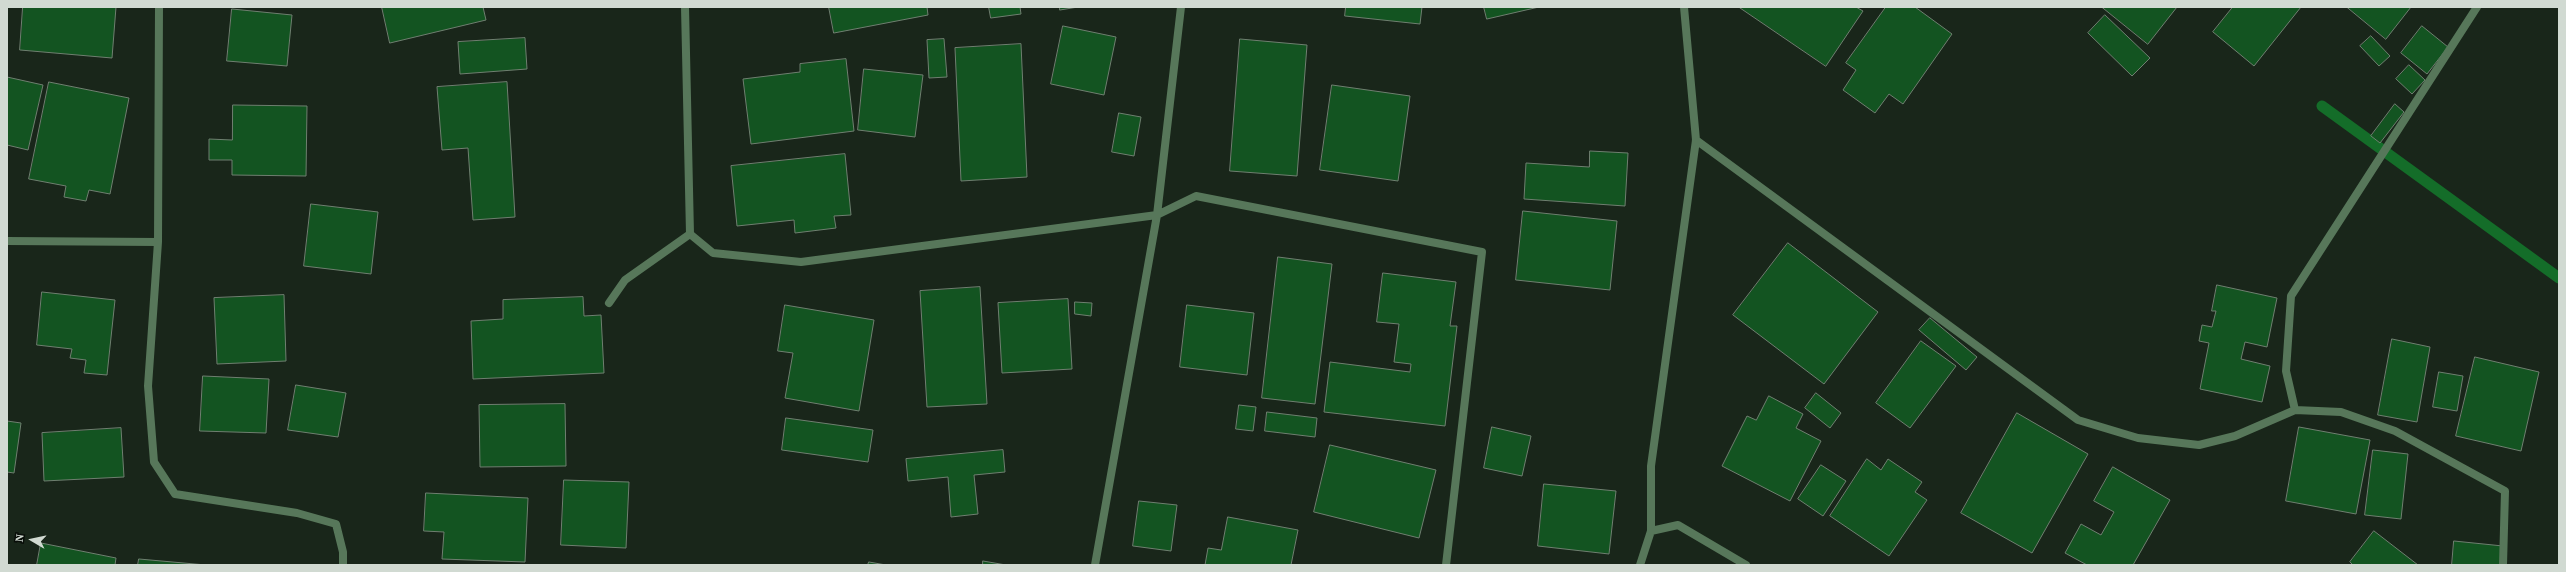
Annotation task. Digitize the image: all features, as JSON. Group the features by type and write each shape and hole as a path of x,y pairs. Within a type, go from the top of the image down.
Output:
{"street":[{"path":"159,7 158,242 148,386 154,462 175,494 245,507 297,513 336,524 343,552 343,565"},
{"path":"685,7 690,234 712,253 801,262 1157,215 1196,196 1482,252 1446,565"},
{"path":"1095,565 1157,215 1181,7"},
{"path":"1640,565 1651,531 1651,466 1696,140 1684,7"},
{"path":"2295,410 2286,370 2291,296 2477,7"},
{"path":"1696,140 2078,420 2138,438 2199,445 2235,436 2295,410 2341,412 2395,431 2505,491 2503,565"},
{"path":"609,303 625,280 690,234"},
{"path":"7,241 158,242"},
{"path":"1651,531 1678,525 1746,565"}],"building":[{"path":"23,7 116,7 112,58 20,50"},
{"path":"382,7 483,7 486,20 390,43"},
{"path":"829,7 927,7 928,15 834,33"},
{"path":"989,7 1020,7 1021,14 991,18"},
{"path":"1060,7 1078,7 1060,10"},
{"path":"1346,7 1422,7 1420,24 1345,16"},
{"path":"1484,7 1539,7 1487,19"},
{"path":"1739,7 1856,7 1863,11 1826,66"},
{"path":"1886,7 1915,7 1952,34 1903,104 1889,94 1875,113 1843,90 1856,70 1846,63"},
{"path":"2102,7 2177,7 2148,44"},
{"path":"2233,7 2301,7 2254,66 2213,32"},
{"path":"2347,7 2411,7 2386,39"},
{"path":"232,9 292,15 287,66 227,61"},
{"path":"2105,15 2150,58 2132,76 2088,33"},
{"path":"1063,26 1116,37 1104,95 1051,84"},
{"path":"2422,26 2448,47 2427,74 2401,53"},
{"path":"2371,36 2390,56 2379,66 2360,46"},
{"path":"525,38 527,69 460,74 458,42"},
{"path":"944,39 947,77 929,78 927,40"},
{"path":"1240,39 1307,45 1297,176 1230,171"},
{"path":"1021,44 1027,177 961,181 955,48"},
{"path":"846,59 854,131 751,144 743,79 800,72 800,64"},
{"path":"2409,65 2425,80 2412,94 2396,79"},
{"path":"864,69 923,75 915,137 858,130"},
{"path":"7,77 43,85 28,150 7,145"},
{"path":"49,82 129,98 110,194 89,190 86,201 64,197 66,186 29,179"},
{"path":"507,82 515,217 473,220 468,148 442,150 437,87"},
{"path":"1332,85 1410,96 1398,181 1320,170"},
{"path":"2395,104 2404,112 2380,143 2371,136"},
{"path":"233,105 307,106 306,176 232,175 232,160 209,160 209,139 232,140"},
{"path":"1119,113 1141,117 1134,156 1112,152"},
{"path":"1590,151 1628,153 1625,206 1524,199 1526,163 1589,167"},
{"path":"845,154 851,215 834,216 836,228 795,233 794,220 737,226 731,166"},
{"path":"311,204 378,212 371,274 304,266"},
{"path":"1523,211 1617,221 1610,290 1516,280"},
{"path":"1788,243 1878,312 1824,384 1733,315"},
{"path":"1278,257 1332,264 1315,404 1262,398"},
{"path":"1383,273 1456,282 1450,326 1457,326 1445,426 1324,412 1330,362 1410,372 1411,364 1394,362 1399,324 1377,322"},
{"path":"2217,285 2277,298 2267,347 2245,342 2241,359 2270,366 2262,402 2200,389 2209,343 2199,341 2202,325 2212,327 2216,311 2212,311"},
{"path":"980,287 987,404 927,407 920,291"},
{"path":"42,292 115,300 107,375 84,373 86,360 70,358 72,349 37,345"},
{"path":"284,295 286,361 217,364 214,298"},
{"path":"583,297 584,316 601,315 604,373 473,379 471,321 503,319 503,300"},
{"path":"1068,299 1072,369 1002,373 998,303"},
{"path":"1075,302 1092,303 1091,316 1075,314"},
{"path":"785,305 874,320 859,411 785,398 793,353 778,351"},
{"path":"1187,305 1254,313 1247,375 1180,367"},
{"path":"1930,318 1977,357 1966,370 1919,330"},
{"path":"2392,339 2430,347 2417,422 2378,415"},
{"path":"1921,341 1956,366 1910,428 1876,403"},
{"path":"2475,357 2539,372 2521,451 2456,436"},
{"path":"2439,372 2463,376 2457,411 2433,407"},
{"path":"203,376 269,379 266,433 200,431"},
{"path":"296,385 346,393 338,437 288,430"},
{"path":"1816,393 1841,413 1830,428 1805,408"},
{"path":"1769,396 1803,414 1796,428 1821,441 1790,501 1722,466 1747,416 1756,420"},
{"path":"565,404 566,466 480,467 479,405"},
{"path":"1239,405 1256,407 1253,431 1236,429"},
{"path":"1267,412 1317,418 1315,437 1265,431"},
{"path":"2017,413 2088,454 2032,553 1961,513"},
{"path":"786,418 873,430 868,462 782,450"},
{"path":"7,421 21,423 14,473 7,472"},
{"path":"1492,427 1531,436 1522,476 1484,468"},
{"path":"2299,427 2370,440 2356,514 2286,501"},
{"path":"121,428 124,477 44,481 42,433"},
{"path":"1330,445 1436,470 1419,538 1314,512"},
{"path":"1003,450 1005,472 974,475 978,514 951,517 948,477 908,481 906,459"},
{"path":"2373,450 2408,454 2401,519 2365,515"},
{"path":"1867,459 1881,470 1888,459 1922,482 1915,492 1927,500 1889,556 1830,516"},
{"path":"1821,465 1846,481 1823,516 1798,499"},
{"path":"2113,467 2170,500 2133,565 2087,565 2065,553 2081,524 2101,535 2114,512 2094,501"},
{"path":"564,480 629,482 626,548 561,545"},
{"path":"1544,484 1616,491 1609,554 1538,546"},
{"path":"426,493 528,498 525,562 442,559 444,532 424,531"},
{"path":"1139,501 1177,505 1171,551 1133,546"},
{"path":"1228,517 1298,530 1291,565 1205,565 1208,548 1221,550"},
{"path":"2374,531 2418,565 2353,565 2350,562"},
{"path":"2454,541 2503,546 2501,565 2452,565"},
{"path":"41,543 116,558 115,565 37,565"},
{"path":"139,559 206,565 138,565"},
{"path":"983,561 1006,565 983,565"},
{"path":"869,562 886,565 868,565"}],"waterway":[{"path":"2322,106 2559,278"}]}
